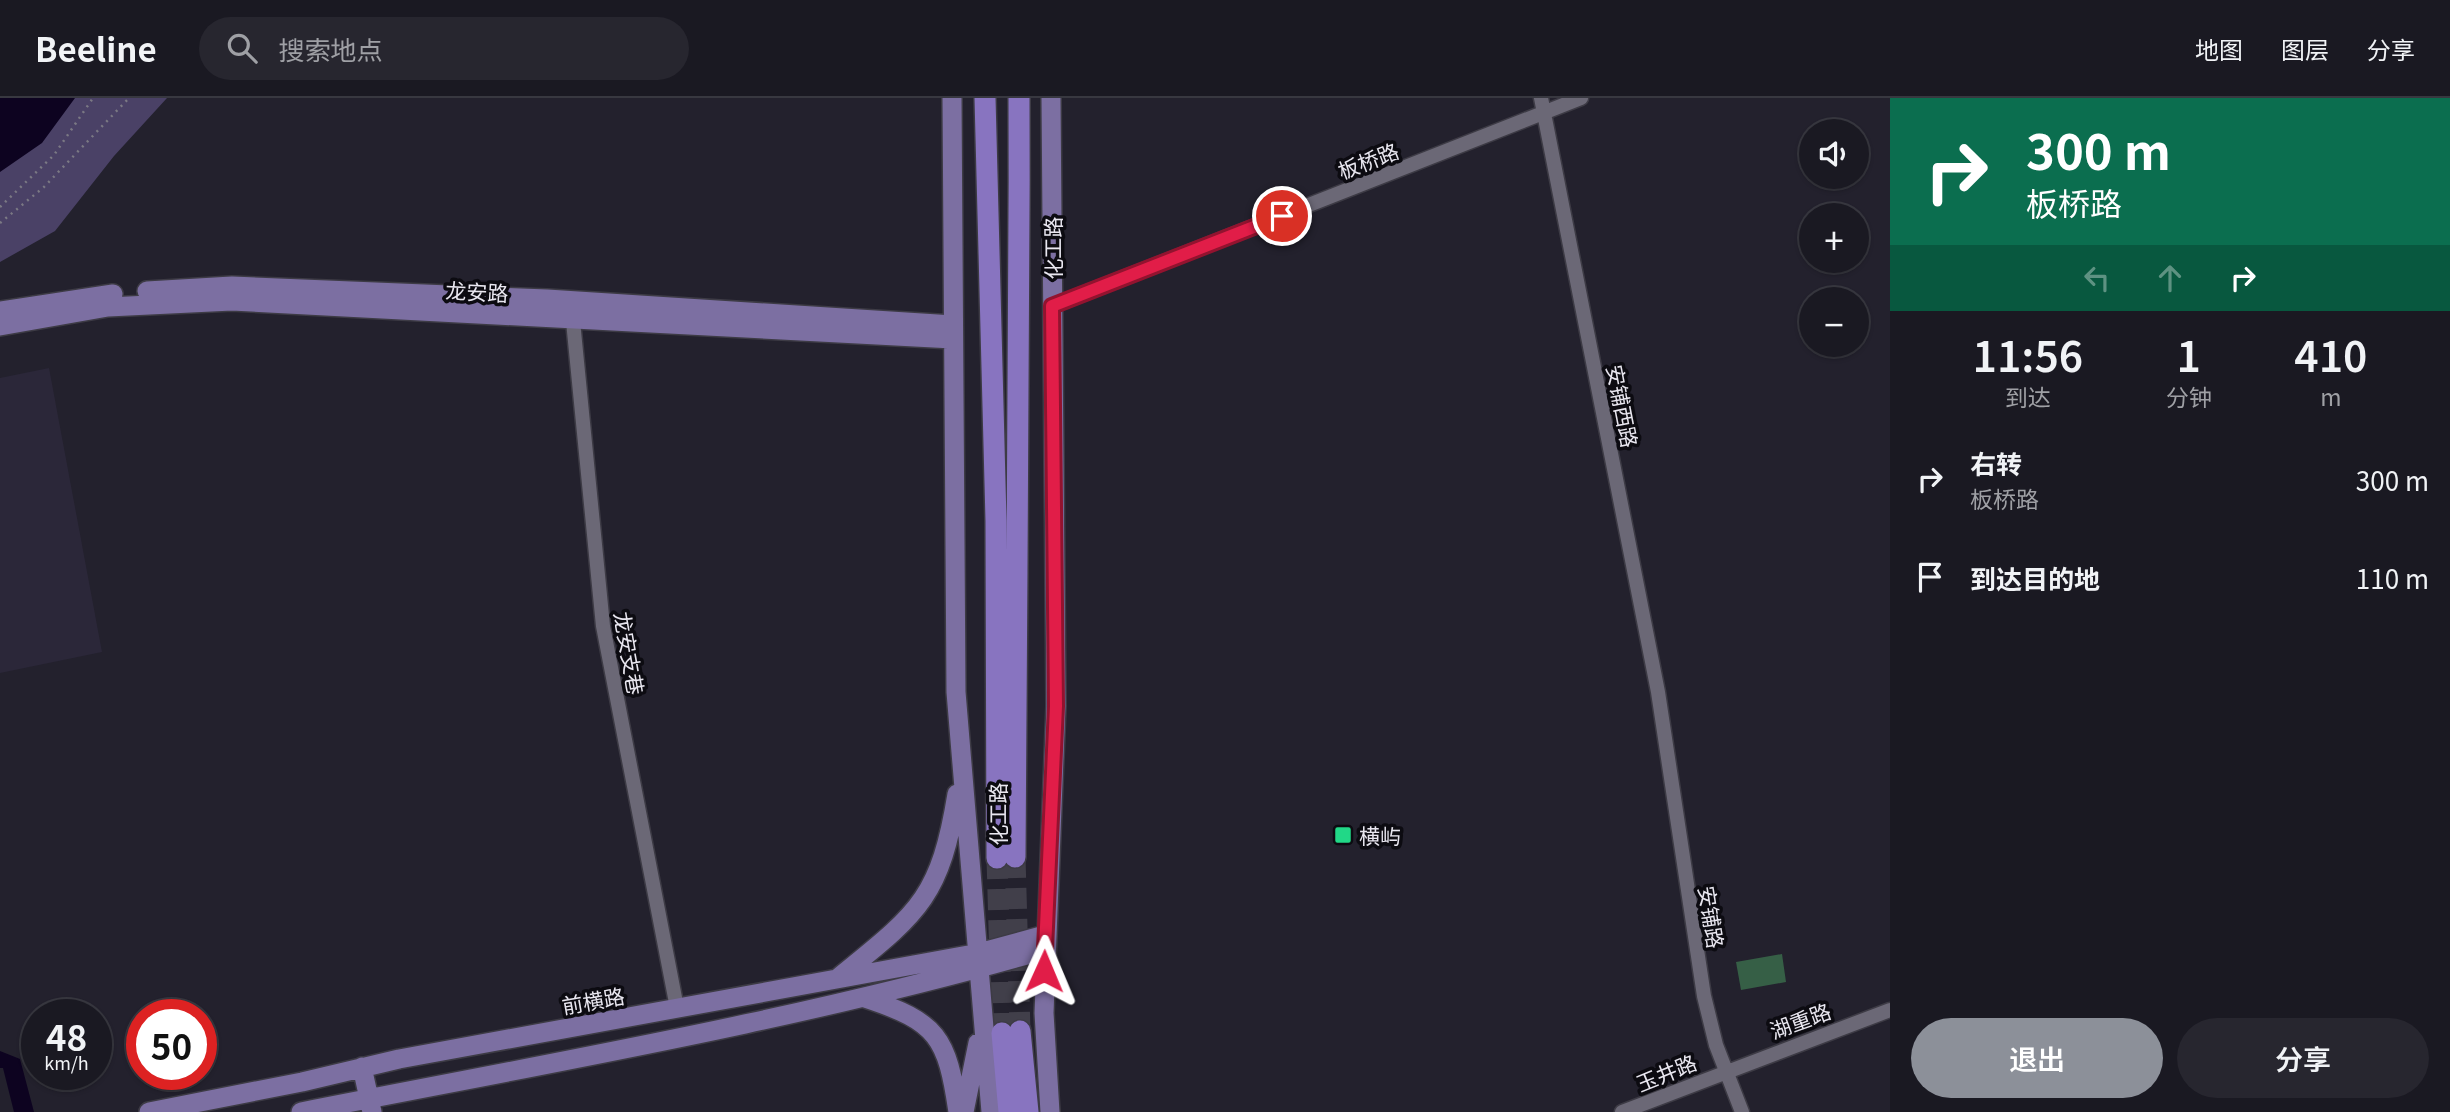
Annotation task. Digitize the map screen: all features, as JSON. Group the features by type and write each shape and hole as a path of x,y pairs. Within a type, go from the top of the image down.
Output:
{"highway":[{"name":"化工路","path":"985,98 1006,857 1020,324 1019,98"},
{"path":"1009,1112 1011,1032 1028,1112"}],"main road":[{"path":"952,98 956,657 961,769 991,1112"},
{"name":"化工路","path":"1050,1112 1044,1013 1056,706 1051,98"},
{"name":"龙安路","path":"0,311 124,293 232,286 953,332"},
{"name":"龙安路","path":"0,326 108,307 232,301 572,309"},
{"path":"835,979 893,933 930,891 949,839 961,769"},
{"name":"前横路","path":"301,1112 362,1106 863,998 1045,942"},
{"name":"前横路","path":"149,1112 354,1070 835,979 979,961"},
{"path":"863,998 900,1009 941,1041 951,1068 958,1112"},
{"path":"964,1112 982,1021"},
{"path":"354,1070 362,1106"}],"street":[{"name":"安铺西路","path":"1541,98 1663,722"},
{"name":"板桥路","path":"1052,306 1581,98"},
{"name":"龙安支巷","path":"572,309 603,626 677,1008"},
{"name":"安铺路","path":"1663,722 1696,953 1709,1019 1725,1071 1742,1112"},
{"name":"湖重路","path":"1725,1071 1890,1010"},
{"name":"玉井路","path":"1622,1112 1725,1071"}],"path":[{"path":"0,207 54,155 93,98"},
{"path":"0,223 44,187 129,98"}],"shaded area":[{"path":"0,98 167,98 114,156 55,231 0,262"},
{"path":"0,98 75,98 42,143 0,172"},
{"path":"49,368 102,652 0,673 0,378"},
{"path":"0,1051 20,1059 21,1090 28,1090 34,1112 14,1112 3,1068 0,1068"}],"building":[{"path":"1782,954 1786,982 1741,990 1736,962"}],"tunnel":[{"path":"1015,857 1020,1031"},
{"path":"997,858 1002,1033"}],"place":[{"name":"横屿","path":"1343,835"}],"route":[{"path":"1044,971 1056,706 1052,306 1282,216"}]}
